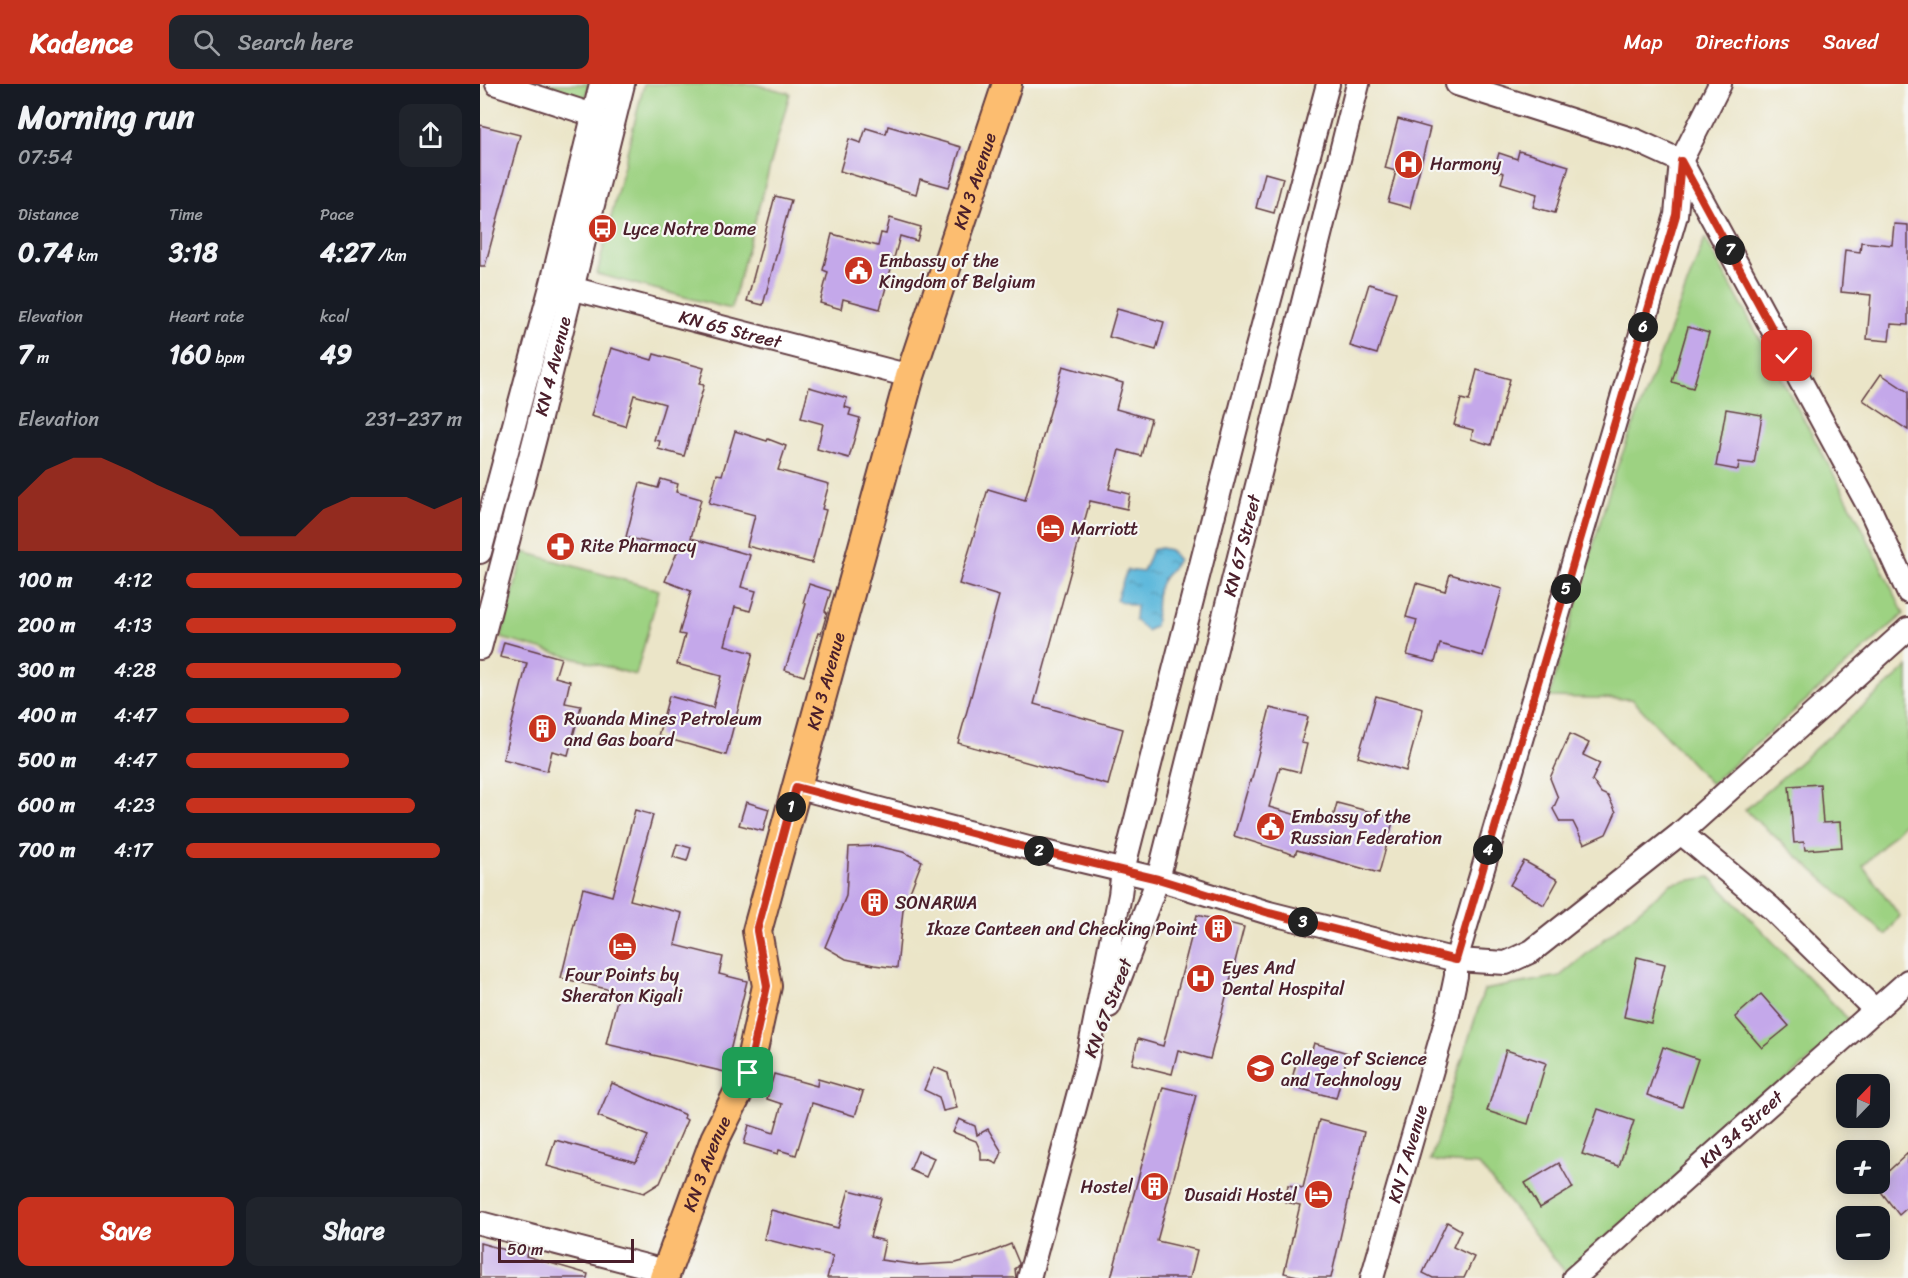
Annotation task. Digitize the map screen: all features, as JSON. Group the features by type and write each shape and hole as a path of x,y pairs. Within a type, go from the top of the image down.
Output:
{"main road":[{"name":"KN 3 Avenue","path":"665,1275 715,1139 748,1073 767,986 757,931 910,376 1007,84"}],"street":[{"path":"497,84 593,115"},
{"name":"KN 4 Avenue","path":"480,648 536,434 593,115 601,84"},
{"name":"KN 4 Avenue","path":"480,552 514,427 562,286 624,84"},
{"name":"KN 67 Street","path":"1086,1066 1123,870 1246,389 1328,84"},
{"name":"KN 67 Street","path":"1086,1066 1158,879 1358,84"},
{"path":"1457,84 1637,141 1681,161 1870,509 1908,592"},
{"path":"1681,161 1720,84"},
{"name":"KN 7 Avenue","path":"1372,1278 1448,1014 1456,976 1456,960 1676,215 1681,161"},
{"name":"KN 65 Street","path":"562,286 910,376"},
{"path":"514,427 536,434"},
{"path":"796,787 1032,849 1158,879 1269,913 1456,960 1506,963 1532,951 1681,833 1908,629"},
{"path":"1681,833 1771,909 1875,1010"},
{"name":"KN 34 Street","path":"1574,1278 1908,981"},
{"path":"1029,1278 1086,1066"},
{"path":"480,1223 665,1275"}],"green space":[{"path":"510,84 589,84 583,106"},
{"path":"644,84 754,84 790,93 731,309 597,274"},
{"path":"1705,238 1859,521 1904,614 1711,784 1632,699 1549,697 1613,478"},
{"path":"524,552 659,590 636,675 501,638"},
{"path":"1908,667 1908,819 1863,866 1900,916 1886,935 1745,810"},
{"path":"1710,877 1852,1023 1566,1273 1479,1165 1430,1161 1484,990 1560,976 1672,883"}],"water":[{"path":"1161,548 1170,550 1178,559 1159,588 1155,626 1147,631 1135,620 1136,606 1116,600 1127,570 1143,572 1152,550"}],"building":[{"path":"1398,119 1430,128 1410,208 1388,202 1396,171 1385,168"},
{"path":"480,125 520,135 485,266 480,266"},
{"path":"888,126 961,147 949,187 920,179 916,194 840,171 849,139 861,143 866,128 886,134"},
{"path":"1519,151 1569,166 1555,213 1533,207 1537,194 1501,183 1504,173 1494,170 1499,153 1517,159"},
{"path":"1265,173 1283,178 1274,213 1256,208"},
{"path":"775,196 791,200 763,305 747,301"},
{"name":"Embassy of the Kingdom of Belgium","path":"890,218 921,227 917,241 900,236 880,309 843,299 841,309 820,303 828,272 823,270 832,234 878,246 881,233 886,234"},
{"path":"1894,224 1908,225 1908,325 1891,324 1889,341 1867,339 1871,295 1841,292 1845,250 1860,252 1861,242 1892,245"},
{"path":"1369,284 1396,292 1377,354 1350,346"},
{"path":"1117,309 1164,322 1156,350 1109,337"},
{"path":"1688,327 1709,333 1693,388 1672,382"},
{"path":"611,348 652,360 654,354 704,368 699,384 704,385 684,456 658,449 660,441 654,440 665,404 634,395 625,426 591,416"},
{"name":"Marriott","path":"1063,366 1123,383 1116,409 1151,419 1141,456 1119,450 1109,489 1130,494 1127,509 1090,501 1034,704 1123,729 1108,785 958,743 999,596 959,584 988,489 1025,500"},
{"path":"1477,370 1510,379 1491,445 1471,439 1473,430 1454,425 1461,399 1469,401"},
{"path":"1881,374 1908,392 1908,430 1863,400"},
{"path":"809,387 847,398 845,407 851,409 849,415 860,418 849,458 817,449 823,424 801,418"},
{"path":"1726,409 1762,415 1754,464 1739,462 1738,470 1716,466"},
{"path":"735,431 786,446 778,470 829,484 822,509 826,510 812,563 747,546 755,515 709,503 717,474 722,475"},
{"path":"661,479 678,484 676,492 701,499 691,538 750,555 741,587 756,591 750,611 735,607 725,645 753,653 726,755 658,736 669,696 713,708 721,676 677,664 685,635 679,634 691,591 665,581 678,550 626,537 640,483 658,488"},
{"path":"1450,574 1502,589 1483,656 1440,644 1435,662 1407,655 1417,620 1406,617 1416,583 1445,591"},
{"path":"809,584 831,591 821,634 818,633 804,676 785,670 806,604 803,603"},
{"name":"Rwanda Mines Petroleum and Gas board","path":"504,642 561,658 555,677 570,681 565,703 581,706 568,755 552,751 547,771 503,759 527,663 500,657"},
{"path":"1376,696 1423,709 1406,771 1358,757"},
{"path":"1270,708 1308,717 1301,743 1307,744 1300,772 1280,767 1269,807 1331,825 1337,803 1394,818 1379,873 1297,850 1295,855 1234,836"},
{"path":"1570,734 1589,743 1583,755 1600,763 1592,780 1601,793 1608,796 1616,812 1606,834 1584,844 1573,822 1560,822 1553,809 1558,798 1550,778"},
{"path":"1820,784 1823,823 1840,822 1842,847 1805,850 1804,842 1794,843 1789,786"},
{"path":"746,802 769,809 763,831 739,825"},
{"path":"635,810 653,815 630,900 682,913 675,945 723,957 719,974 747,981 725,1072 606,1044 619,992 561,978 583,888 612,896"},
{"path":"677,844 691,848 687,861 673,857"},
{"name":"SONARWA","path":"877,846 903,852 922,861 903,910 897,968 846,959 825,947 846,896 849,847"},
{"path":"1524,861 1558,880 1544,905 1510,885"},
{"path":"1197,915 1244,927 1210,1059 1178,1050 1172,1074 1132,1064 1138,1039 1163,1046"},
{"path":"1637,957 1665,964 1651,1023 1624,1017"},
{"path":"1761,994 1789,1026 1762,1048 1735,1017"},
{"path":"1314,1043 1348,1053 1336,1098 1290,1086 1297,1060 1308,1063"},
{"path":"1663,1047 1698,1059 1682,1107 1647,1095"},
{"path":"1506,1050 1546,1063 1528,1124 1487,1111"},
{"path":"934,1067 948,1073 957,1108 943,1111 939,1097 924,1090"},
{"path":"774,1074 817,1086 818,1079 863,1092 855,1116 812,1103 796,1155 779,1150 778,1154 744,1144 749,1125 774,1133 782,1104 767,1099"},
{"path":"612,1083 685,1115 684,1118 687,1120 660,1183 644,1193 547,1166 555,1140 636,1162 648,1136 598,1116"},
{"name":"Hostel","path":"1163,1087 1196,1095 1157,1241 1197,1250 1190,1278 1111,1278"},
{"path":"1598,1109 1634,1121 1619,1166 1582,1154"},
{"path":"959,1119 975,1126 977,1135 988,1129 1002,1152 997,1164 981,1160 981,1152 976,1141 953,1132"},
{"name":"Dusaidi Hostel","path":"1319,1120 1364,1132 1331,1278 1307,1278 1284,1273 1300,1205 1285,1202 1288,1185 1303,1188"},
{"path":"918,1151 934,1158 926,1177 910,1170"},
{"path":"1908,1153 1908,1207 1899,1215 1883,1194 1890,1194 1890,1170"},
{"path":"1559,1163 1573,1188 1540,1208 1525,1183"},
{"path":"849,1190 881,1198 870,1237 885,1241 881,1260 918,1265 956,1263 1011,1244 1019,1263 1015,1268 1016,1278 827,1278 833,1256 764,1239 771,1210 838,1228"},
{"path":"1447,1222 1461,1230 1453,1247 1474,1257 1464,1278 1433,1278 1423,1273"},
{"path":"480,1243 513,1252 514,1246 528,1249 526,1256 588,1274 587,1278 480,1278"}],"place":[{"name":"Harmony","path":"1409,164"},
{"name":"Lyce Notre Dame","path":"602,229"},
{"name":"Embassy of the Kingdom of Belgium","path":"858,271"},
{"name":"Marriott","path":"1050,529"},
{"name":"Rite Pharmacy","path":"560,546"},
{"name":"Rwanda Mines Petroleum and Gas board","path":"543,729"},
{"name":"Embassy of the Russian Federation","path":"1270,827"},
{"name":"SONARWA","path":"874,903"},
{"name":"Ikaze Canteen and Checking Point","path":"1219,929"},
{"name":"Four Points by Sheraton Kigali","path":"622,946"},
{"name":"Eyes And Dental Hospital","path":"1201,978"},
{"name":"College of Science and Technology","path":"1260,1069"},
{"name":"Hostel","path":"1154,1187"},
{"name":"Dusaidi Hostel","path":"1318,1195"}],"route":[{"path":"748,1073 767,986 757,931 796,787 1032,849 1158,879 1269,913 1456,960 1676,215 1681,161 1787,356"}]}
